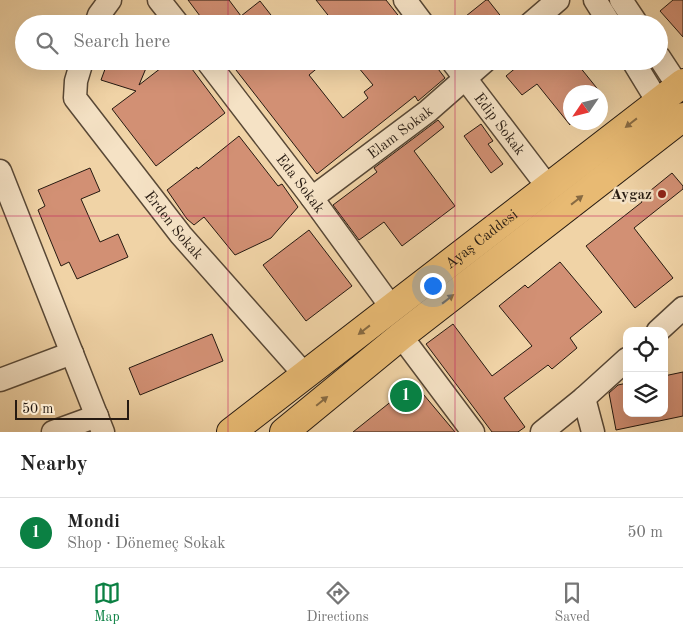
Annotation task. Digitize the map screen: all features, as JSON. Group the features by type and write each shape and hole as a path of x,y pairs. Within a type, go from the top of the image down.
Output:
{"main road":[{"name":"Ayaş Caddesi","path":"232,432 673,90"},
{"name":"Ayaş Caddesi","path":"284,432 401,336 681,122"}],"street":[{"path":"99,15 110,0"},
{"path":"160,0 171,15"},
{"path":"405,0 416,15"},
{"path":"540,15 558,0"},
{"path":"595,0 604,15"},
{"path":"621,0 631,15"},
{"name":"Erden Sokak","path":"79,70 74,98 181,235 305,375"},
{"name":"Eda Sokak","path":"214,70 312,198 392,308"},
{"name":"Elam Sokak","path":"312,198 428,111 458,70"},
{"name":"Edip Sokak","path":"458,70 548,187"},
{"path":"645,70 673,90"},
{"path":"665,70 673,90"},
{"path":"0,171 100,424 53,432"},
{"path":"662,327 683,308"},
{"path":"401,336 473,432"},
{"path":"0,380 72,353"},
{"path":"542,432 623,363"},
{"path":"584,398 592,432"}],"building":[{"path":"188,0 229,0 240,15 199,15"},
{"path":"316,0 386,0 398,15 328,15"},
{"path":"488,0 500,15 467,15"},
{"path":"673,0 683,0 683,37 668,20 668,15 664,15 660,11"},
{"path":"260,1 271,15 242,15"},
{"path":"105,70 145,70 139,85 158,70 193,70 225,113 156,166 112,109 136,91 101,80"},
{"path":"236,70 315,70 309,75 343,118 368,98 364,92 373,85 360,70 439,70 445,78 418,101 415,96 317,174"},
{"path":"513,70 582,70 594,85 563,85 563,116 537,84 522,95 506,76"},
{"path":"438,120 444,127 414,151 455,206 402,246 384,222 359,240 333,205 377,172 374,168"},
{"path":"481,124 493,141 488,144 503,164 491,173 464,136"},
{"path":"239,136 278,186 282,184 298,207 271,238 235,255 204,217 194,225 187,219 167,190 197,167 198,169"},
{"path":"90,168 100,191 81,199 100,242 118,234 128,257 77,279 69,262 61,266 38,210 45,206 38,190"},
{"path":"672,173 683,186 683,189 634,228 673,278 635,308 586,246 642,202 640,199"},
{"path":"309,230 352,286 306,321 263,265"},
{"path":"560,262 602,312 570,338 577,348 552,369 548,365 504,398 525,427 518,432 492,432 426,344 453,324 492,376 532,346 499,306 525,285 528,288"},
{"path":"212,334 223,361 140,395 129,368"},
{"path":"683,372 683,416 616,430 609,393 618,385 623,384 623,417 668,417 668,375"},
{"path":"413,382 455,432 353,432 388,404"}],"place":[{"name":"Aygaz","path":"662,194"},
{"name":"Mondi","path":"406,396"}]}
